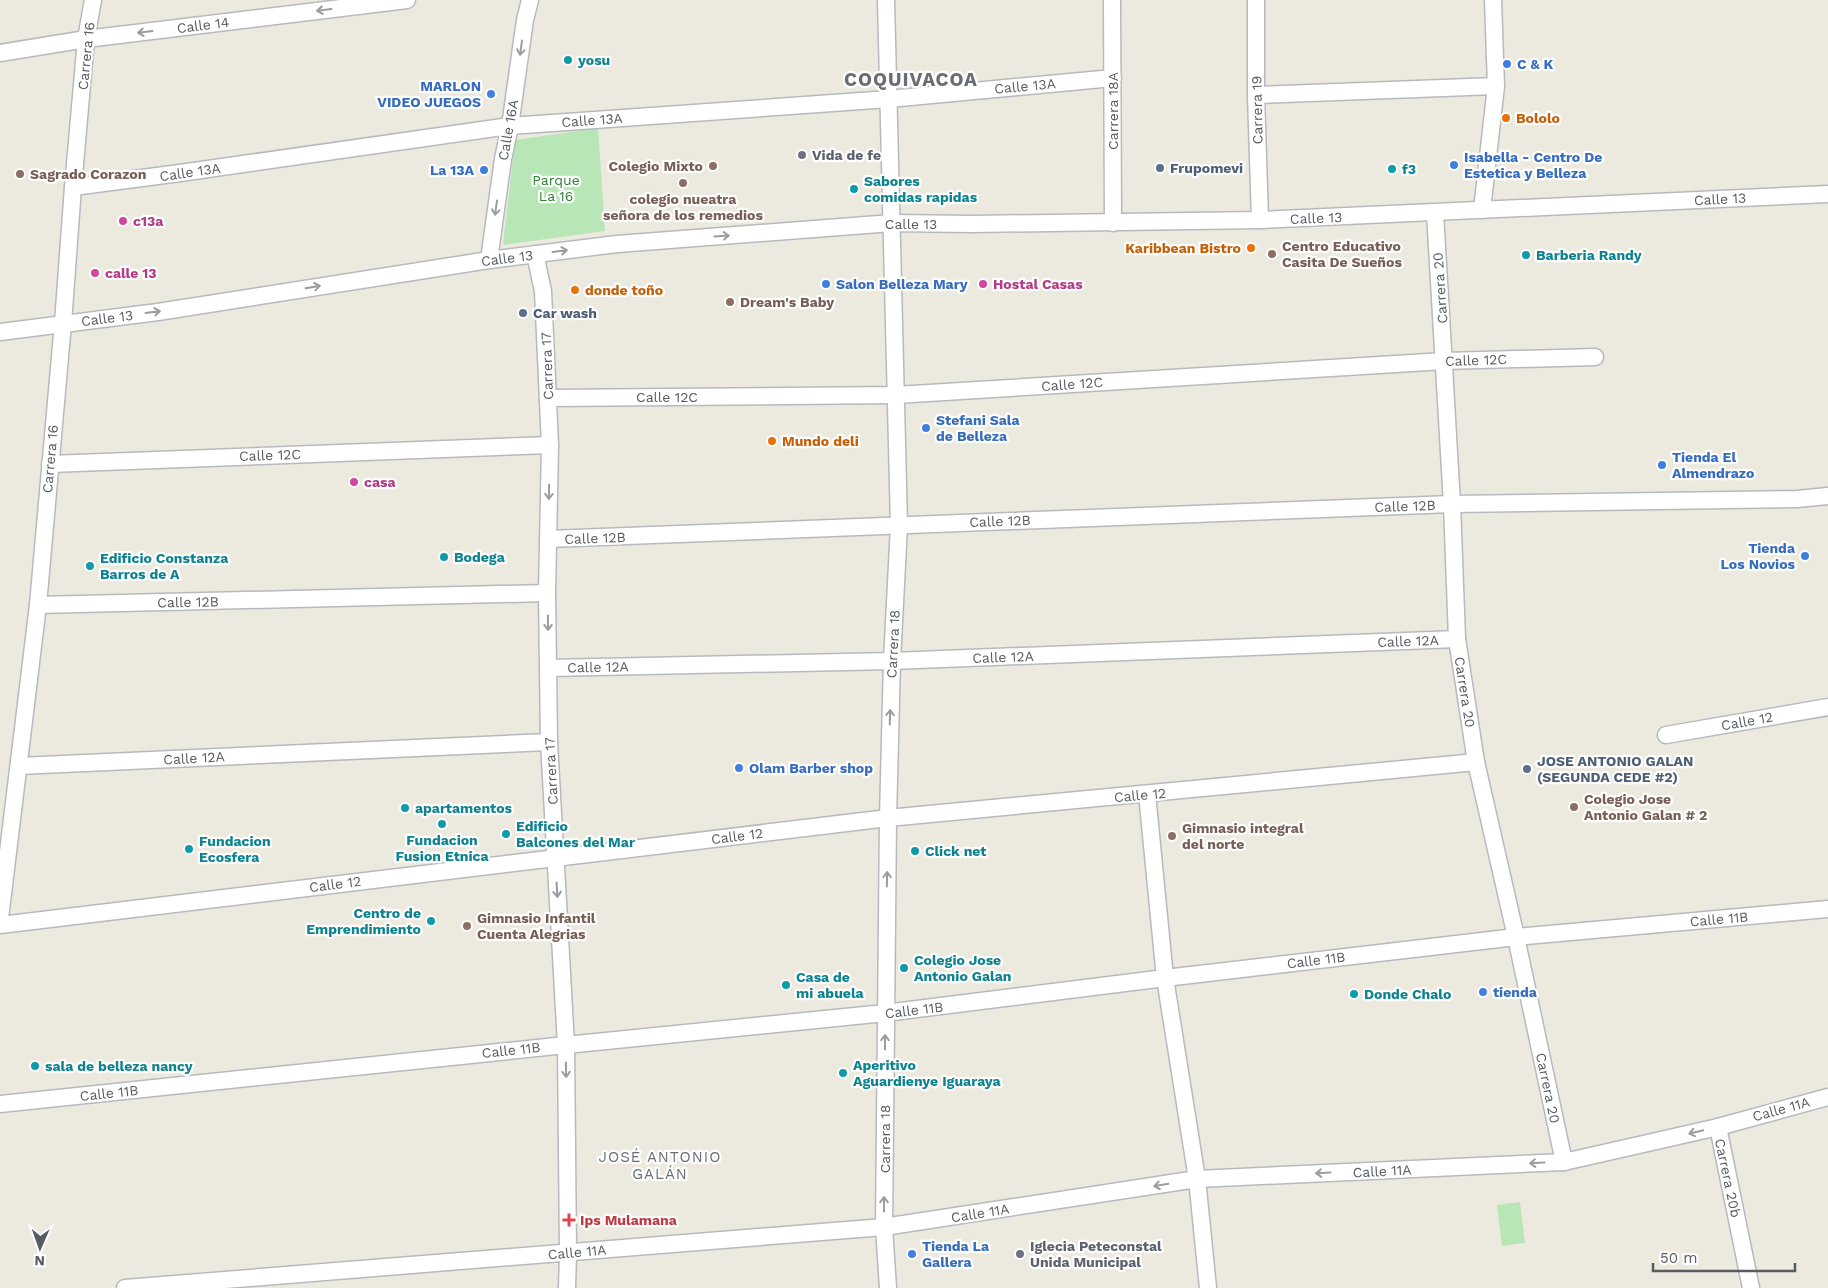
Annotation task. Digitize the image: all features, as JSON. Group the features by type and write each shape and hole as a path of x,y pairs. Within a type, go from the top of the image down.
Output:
{"street":[{"name":"Carrera 16","path":"0,918 38,606 86,39 92,0"},
{"name":"Calle 14","path":"0,54 86,39 407,0"},
{"name":"Calle 16A","path":"489,260 503,159 510,126 525,20 530,0"},
{"name":"Carrera 18","path":"886,0 899,526 892,661 885,1013 884,1227 888,1288"},
{"name":"Carrera 18A","path":"1112,0 1113,222"},
{"name":"Carrera 19","path":"1256,0 1256,95 1260,220"},
{"path":"1482,210 1496,86 1493,0"},
{"name":"Calle 13A","path":"73,187 510,126 889,99 1113,78"},
{"path":"1256,95 1496,86"},
{"name":"Calle 13","path":"0,332 158,312 535,254 617,244 892,223 1260,220 1828,194"},
{"name":"Carrera 20","path":"1435,213 1452,504 1457,639 1476,762 1564,1162"},
{"name":"Carrera 17","path":"535,254 543,291 550,445 547,593 549,742 566,1045 567,1288"},
{"name":"Calle 12C","path":"548,398 896,395 1444,361 1595,357"},
{"name":"Calle 12C","path":"50,464 550,445"},
{"path":"1452,504 1788,500 1828,496"},
{"name":"Calle 12B","path":"548,539 1452,504"},
{"name":"Calle 12B","path":"38,606 547,593"},
{"name":"Calle 12A","path":"549,668 892,661 1457,639"},
{"name":"Calle 12","path":"1666,735 1828,707"},
{"name":"Calle 12A","path":"19,766 549,742"},
{"name":"Calle 12","path":"0,925 888,818 1476,762"},
{"path":"1146,794 1165,978 1197,1179 1208,1288"},
{"name":"Calle 11B","path":"0,1104 885,1013 1516,937 1828,909"},
{"name":"Calle 11A","path":"125,1288 884,1227 1197,1179 1564,1162 1718,1127 1828,1097"},
{"name":"Carrera 20b","path":"1718,1127 1751,1288"}],"green space":[{"name":"Parque La 16","path":"598,128 605,231 503,245 515,140"},
{"path":"1520,1202 1525,1243 1502,1246 1497,1205"}],"place":[{"name":"yosu","path":"568,60"},
{"name":"C & K","path":"1507,64"},
{"name":"MARLON VIDEO JUEGOS","path":"491,94"},
{"name":"Bololo","path":"1506,118"},
{"name":"Vida de fe","path":"802,155"},
{"name":"Isabella - Centro De Estetica y Belleza","path":"1454,165"},
{"name":"Colegio Mixto","path":"713,166"},
{"name":"Frupomevi","path":"1160,168"},
{"name":"f3","path":"1392,169"},
{"name":"La 13A","path":"484,170"},
{"name":"Sagrado Corazon","path":"20,174"},
{"name":"colegio nueatra señora de los remedios","path":"683,183"},
{"name":"Sabores comidas rapidas","path":"854,189"},
{"name":"c13a","path":"123,221"},
{"name":"Karibbean Bistro","path":"1251,248"},
{"name":"Centro Educativo Casita De Sueños","path":"1272,254"},
{"name":"Barberia Randy","path":"1526,255"},
{"name":"calle 13","path":"95,273"},
{"name":"Salon Belleza Mary","path":"826,284"},
{"name":"Hostal Casas","path":"983,284"},
{"name":"donde toño","path":"575,290"},
{"name":"Dream's Baby","path":"730,302"},
{"name":"Car wash","path":"523,313"},
{"name":"Stefani Sala de Belleza","path":"926,428"},
{"name":"Mundo deli","path":"772,441"},
{"name":"Tienda El Almendrazo","path":"1662,465"},
{"name":"casa","path":"354,482"},
{"name":"Tienda Los Novios","path":"1805,556"},
{"name":"Bodega","path":"444,557"},
{"name":"Edificio Constanza Barros de A","path":"90,566"},
{"name":"Olam Barber shop","path":"739,768"},
{"name":"JOSE ANTONIO GALAN (SEGUNDA CEDE #2)","path":"1527,769"},
{"name":"Colegio Jose Antonio Galan # 2","path":"1574,807"},
{"name":"apartamentos","path":"405,808"},
{"name":"Fundacion Fusion Etnica","path":"442,824"},
{"name":"Edificio Balcones del Mar","path":"506,834"},
{"name":"Gimnasio integral del norte","path":"1172,836"},
{"name":"Fundacion Ecosfera","path":"189,849"},
{"name":"Click net","path":"915,851"},
{"name":"Centro de Emprendimiento","path":"431,921"},
{"name":"Gimnasio Infantil Cuenta Alegrias","path":"467,926"},
{"name":"Colegio Jose Antonio Galan","path":"904,968"},
{"name":"Casa de mi abuela","path":"786,985"},
{"name":"tienda","path":"1483,992"},
{"name":"Donde Chalo","path":"1354,994"},
{"name":"sala de belleza nancy","path":"35,1066"},
{"name":"Aperitivo Aguardienye Iguaraya","path":"843,1073"},
{"name":"Ips Mulamana","path":"569,1220"},
{"name":"Tienda La Gallera","path":"912,1254"},
{"name":"Iglecia Peteconstal Unida Municipal","path":"1020,1254"}],"district":[{"name":"COQUIVACOA","path":"911,79"},
{"name":"JOSÉ ANTONIO GALÁN","path":"660,1166"}]}
